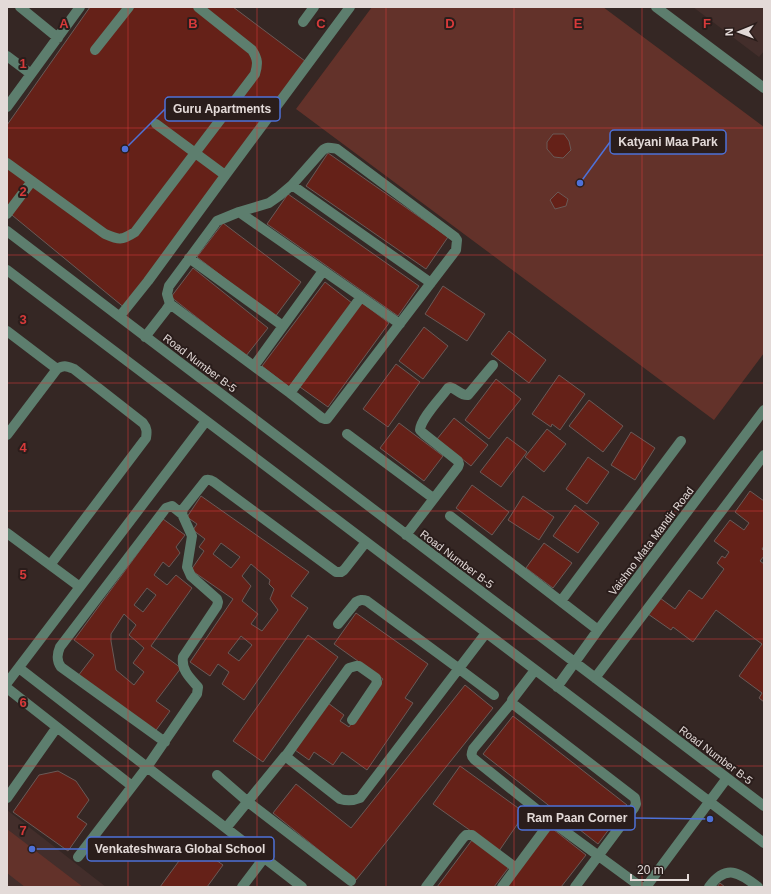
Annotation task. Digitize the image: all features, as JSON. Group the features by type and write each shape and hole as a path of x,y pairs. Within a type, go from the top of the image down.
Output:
{"street":[{"path":"20,7 58,38"},
{"path":"7,107 80,7"},
{"path":"95,50 129,7"},
{"path":"7,164 105,234 115,239 125,238 135,232 255,74 257,57 252,50 198,7"},
{"path":"303,22 314,7"},
{"path":"120,316 148,281 350,7"},
{"path":"656,7 762,83"},
{"path":"7,56 31,74"},
{"path":"156,124 225,175"},
{"path":"331,148 337,149 457,240 456,250 328,419 322,418 170,304 167,294 168,288 189,258 217,221 239,212 269,203 292,185 324,149 331,148"},
{"path":"7,214 32,181"},
{"path":"292,185 431,283"},
{"path":"239,212 400,324"},
{"name":"Road Number B-5","path":"7,231 764,806"},
{"path":"189,258 283,326"},
{"path":"254,366 323,271"},
{"path":"8,272 764,843"},
{"path":"290,393 361,297"},
{"path":"145,337 170,304"},
{"path":"7,331 57,369"},
{"path":"406,535 459,464 458,461 420,430 424,419 448,388 450,387 463,395 468,395 494,365"},
{"path":"7,435 57,369 62,366 68,366 74,369 143,423 146,427 146,438 50,564"},
{"name":"Vaishno Mata Mandir Road","path":"557,687 598,630 764,410"},
{"path":"7,683 206,421"},
{"path":"347,434 433,498"},
{"path":"561,602 681,441"},
{"path":"595,678 764,455"},
{"path":"182,514 183,509 206,480 208,480 214,482 336,572 341,572 344,570 366,542"},
{"path":"78,857 147,767 165,742 197,694 198,687 185,672 182,662 183,657 217,606 218,602 217,599 190,576 188,572 187,561 192,536 182,514 172,506 166,508 60,647 57,658 61,667 165,742"},
{"path":"450,516 598,630"},
{"path":"7,533 80,587"},
{"path":"338,624 356,602 363,599 494,695"},
{"path":"284,757 285,756 340,799 354,801 360,798 486,633"},
{"path":"226,828 284,757 349,668 359,666 376,678 378,682 352,720"},
{"path":"19,668 302,887"},
{"path":"536,670 473,749 472,756 551,821 641,887"},
{"path":"7,688 132,786"},
{"path":"512,702 515,707 635,798 636,801 634,808 575,887"},
{"path":"7,798 57,727"},
{"path":"216,775 248,802 351,881"},
{"path":"646,887 727,778"},
{"path":"502,887 551,821"},
{"path":"426,887 466,835 472,835 516,868"},
{"path":"242,887 264,858"},
{"path":"709,887 722,874 736,873 758,887"}],"shaded area":[{"path":"372,7 603,7 764,127 764,353 714,420 296,109"},
{"path":"693,7 764,7 764,51 759,57"},
{"path":"7,810 106,887 7,887"},
{"path":"7,829 83,887 25,887 7,873"}],"building":[{"path":"90,7 233,7 305,61 126,309 7,211 7,125"},
{"path":"553,134 564,134 569,141 571,150 563,158 554,157 547,149 547,142"},
{"path":"328,153 448,237 426,269 306,186"},
{"path":"558,192 568,199 566,206 555,209 550,200"},
{"path":"288,194 419,286 398,316 267,224"},
{"path":"223,223 301,282 275,317 197,257"},
{"path":"193,268 268,328 246,356 171,297"},
{"path":"325,282 352,303 289,387 262,366"},
{"path":"443,286 485,314 467,341 425,314"},
{"path":"361,302 389,323 328,407 300,387"},
{"path":"424,327 448,346 423,379 399,361"},
{"path":"509,331 546,360 529,383 491,354"},
{"path":"396,364 420,382 388,427 363,409"},
{"path":"559,375 585,394 560,430 552,424 551,427 532,414"},
{"path":"496,379 521,399 489,439 465,420"},
{"path":"589,400 623,426 603,452 569,426"},
{"path":"454,418 488,445 471,466 437,439"},
{"path":"399,423 443,456 424,481 380,448"},
{"path":"547,429 566,444 544,472 525,457"},
{"path":"631,432 655,448 635,480 611,465"},
{"path":"507,437 527,452 501,487 480,472"},
{"path":"588,457 609,472 587,504 566,489"},
{"path":"472,485 509,512 492,535 456,508"},
{"path":"750,491 764,501 764,546 762,549 764,551 764,556 760,561 764,564 764,702 759,698 762,693 739,676 762,644 716,610 693,642 673,627 671,630 648,614 660,598 675,609 689,590 702,599 724,569 717,563 722,556 725,558 729,552 714,541 730,520 744,530 749,523 735,512"},
{"path":"201,496 309,572 291,596 308,608 244,700 222,684 229,672 218,664 210,676 190,662 233,599 191,570 204,551 199,547 205,539 193,530 197,524 187,517","holes":["221,543 240,557 231,568 213,554","251,564 270,580 269,584 274,589 270,599 278,610 262,631 251,624 258,614 242,601 251,586 242,576","241,636 252,645 239,661 228,653"]},
{"path":"523,496 554,517 539,540 508,520"},
{"path":"575,505 599,523 578,553 553,536"},
{"path":"163,519 185,535 176,547 180,553 169,567 163,562 154,575 167,585 176,575 192,588 151,646 181,668 156,701 170,711 154,733 78,676 94,655 74,640","holes":["147,588 156,595 143,612 134,605","124,614 136,625 129,635 144,648 133,663 144,672 134,685 116,670 111,641 111,634"]},
{"path":"544,543 572,563 553,588 526,568"},
{"path":"356,613 428,664 405,698 413,703 367,770 342,752 333,765 314,752 309,760 295,750 328,703 344,715 340,721 349,727 383,679 334,644"},
{"path":"308,635 338,657 263,762 233,741"},
{"path":"465,685 493,708 356,880 273,813 296,784 351,828"},
{"path":"513,716 627,805 598,844 483,754"},
{"path":"460,766 525,813 499,851 433,804"},
{"path":"58,771 76,781 89,800 77,817 87,824 68,851 13,812 39,775"},
{"path":"549,826 586,855 561,887 503,887"},
{"path":"472,840 509,867 494,887 437,887"},
{"path":"192,843 223,865 207,887 160,887"},
{"path":"720,883 725,887 717,887"}],"place":[{"name":"Guru Apartments","path":"125,149"},
{"name":"Katyani Maa Park","path":"580,183"},
{"name":"Ram Paan Corner","path":"710,819"},
{"name":"Venkateshwara Global School","path":"32,849"}]}
